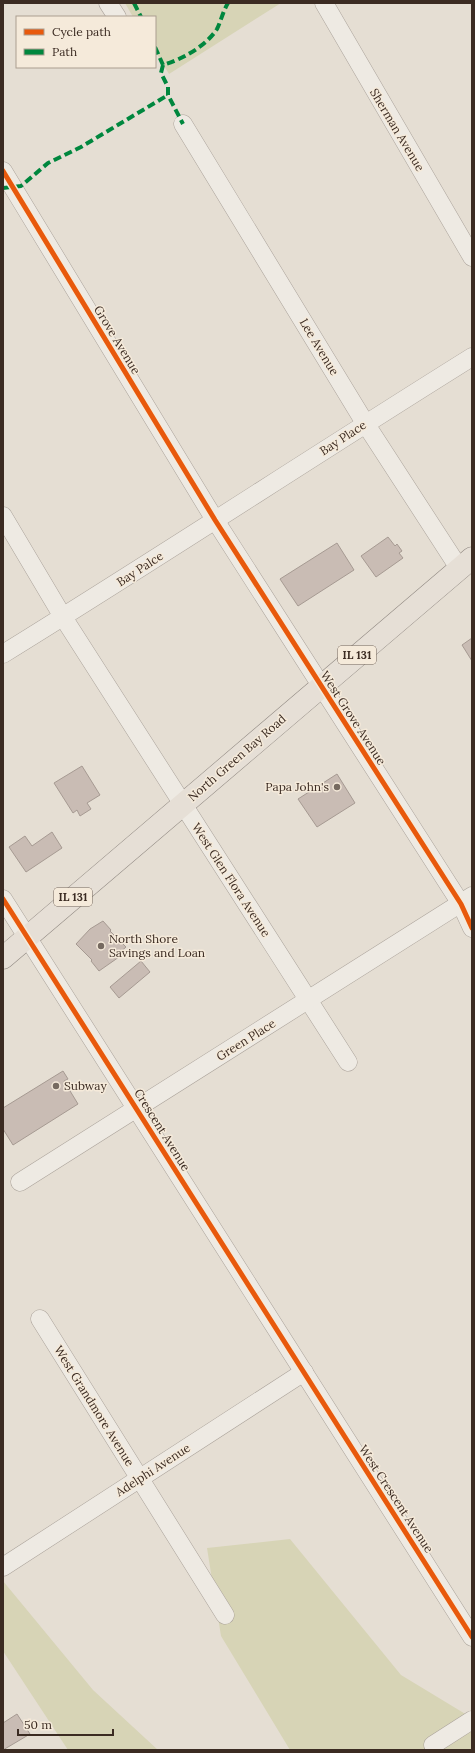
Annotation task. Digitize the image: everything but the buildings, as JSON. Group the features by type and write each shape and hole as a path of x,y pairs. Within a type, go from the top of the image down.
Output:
{"main road":[{"name":"North Green Bay Road","path":"3,958 466,563"}],"street":[{"path":"108,3 116,16"},
{"name":"Sherman Avenue","path":"324,3 472,257"},
{"name":"Lee Avenue","path":"183,124 365,423 466,563"},
{"name":"Grove Avenue","path":"3,171 215,520"},
{"name":"Bay Place","path":"215,520 365,423 472,357"},
{"name":"West Glen Flora Avenue","path":"3,516 63,617 348,1062"},
{"name":"Bay Palce","path":"63,617 215,520"},
{"name":"West Grove Avenue","path":"215,520 321,686 466,900 472,928"},
{"path":"3,654 63,617"},
{"name":"Crescent Avenue","path":"3,899 304,1372"},
{"name":"Green Place","path":"20,1182 466,900"},
{"name":"West Grandmore Avenue","path":"40,1319 225,1615"},
{"name":"Adelphi Avenue","path":"3,1567 304,1372"},
{"name":"West Crescent Avenue","path":"304,1372 472,1637"},
{"path":"433,1745 472,1720"}],"shaded area":[{"path":"125,3 281,3 169,74 156,53 156,16 132,16"},
{"path":"290,1539 401,1675 472,1718 472,1750 290,1750 221,1636 207,1548"},
{"path":"3,1581 93,1690 158,1750 68,1750 3,1651"}],"marked path":[{"path":"134,3 140,16"},
{"path":"156,49 163,65 193,51 207,41 217,29 228,3"},
{"path":"163,65 161,73 168,87 168,95 183,124"},
{"path":"3,188 21,186 48,163 81,147 168,95"}],"cycle path":[{"path":"3,171 215,520 461,904 472,928"},
{"path":"3,899 472,1637"}],"place":[{"name":"Papa John's","path":"337,787"},
{"name":"North Shore Savings and Loan","path":"101,946"},
{"name":"Subway","path":"56,1086"}]}
